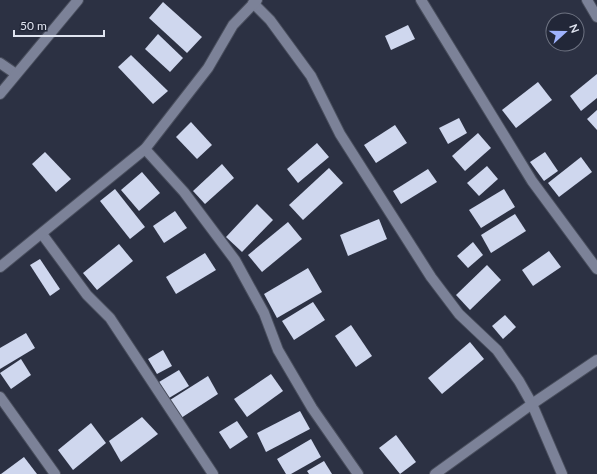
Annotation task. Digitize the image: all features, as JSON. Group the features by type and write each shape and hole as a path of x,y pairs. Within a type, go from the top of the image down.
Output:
{"street":[{"path":"0,94 78,0"},
{"path":"421,0 532,181 597,269"},
{"path":"587,0 597,18"},
{"path":"0,267 145,149 208,68 233,25 255,2 311,76 340,134 431,277 459,314 497,350 519,381 532,404 562,474"},
{"path":"0,63 16,74"},
{"path":"145,149 184,192 235,260 264,313 278,350 312,408 358,474"},
{"path":"42,234 87,295 110,318 214,474"},
{"path":"435,474 532,404 597,360"},
{"path":"0,397 55,474"}],"building":[{"path":"163,2 202,37 187,53 149,18"},
{"path":"408,25 415,39 391,50 385,36"},
{"path":"158,34 183,58 170,72 145,49"},
{"path":"131,55 168,91 153,104 118,67"},
{"path":"597,74 597,98 581,111 570,96"},
{"path":"538,82 552,100 516,128 502,110"},
{"path":"597,110 597,130 587,119"},
{"path":"459,118 467,133 448,144 439,128"},
{"path":"191,122 212,145 197,159 176,137"},
{"path":"395,125 407,143 376,163 364,145"},
{"path":"478,133 491,148 465,171 452,156"},
{"path":"317,143 329,157 298,183 287,169"},
{"path":"45,152 71,179 56,192 32,164"},
{"path":"545,152 558,171 544,181 530,162"},
{"path":"581,157 592,172 559,197 548,183"},
{"path":"222,164 234,178 205,204 193,191"},
{"path":"487,166 498,179 479,196 467,183"},
{"path":"329,168 343,183 303,220 289,205"},
{"path":"428,169 437,182 401,204 393,191"},
{"path":"142,172 160,193 139,211 121,190"},
{"path":"115,189 145,227 130,239 100,201"},
{"path":"504,189 515,207 481,228 469,210"},
{"path":"257,204 273,220 242,252 226,237"},
{"path":"175,211 187,228 164,243 153,226"},
{"path":"515,214 526,231 491,253 481,235"},
{"path":"379,219 387,239 348,256 340,235"},
{"path":"288,222 302,239 262,272 248,255"},
{"path":"473,242 483,255 468,268 457,256"},
{"path":"119,244 133,261 97,290 83,273"},
{"path":"549,251 561,267 533,286 522,270"},
{"path":"205,253 216,270 176,294 166,277"},
{"path":"40,259 60,289 50,296 30,265"},
{"path":"487,265 501,280 470,310 456,295"},
{"path":"308,268 322,292 277,318 264,294"},
{"path":"313,302 325,320 294,340 282,321"},
{"path":"505,315 516,327 503,339 492,326"},
{"path":"351,325 372,356 356,367 335,336"},
{"path":"26,333 35,348 0,369 0,348"},
{"path":"470,342 484,359 442,394 428,378"},
{"path":"163,350 172,366 157,374 148,359"},
{"path":"21,359 31,375 11,389 0,373"},
{"path":"179,370 189,386 169,398 159,382"},
{"path":"271,374 283,391 247,417 234,399"},
{"path":"208,376 218,394 181,418 170,400"},
{"path":"300,411 310,429 266,452 257,433"},
{"path":"142,417 158,434 121,462 109,441"},
{"path":"237,421 248,437 230,449 219,432"},
{"path":"91,423 106,443 73,470 58,450"},
{"path":"396,435 416,462 400,474 379,448"},
{"path":"311,439 321,457 291,474 286,474 277,459"},
{"path":"24,457 37,474 1,474"},
{"path":"324,461 332,474 309,474 307,471"}]}
